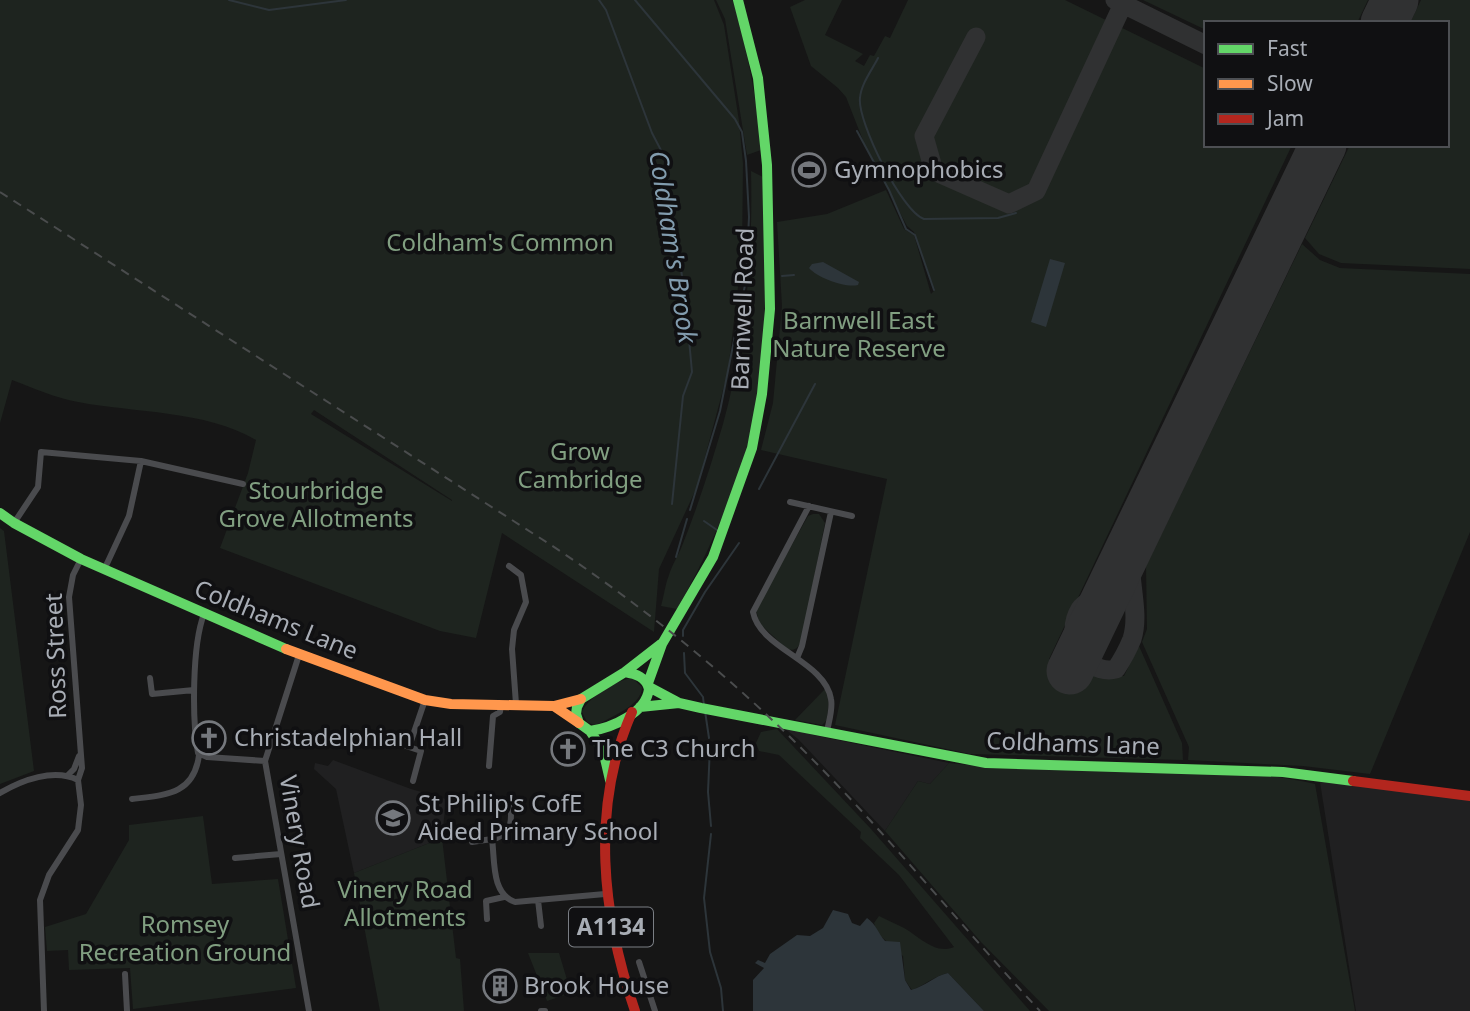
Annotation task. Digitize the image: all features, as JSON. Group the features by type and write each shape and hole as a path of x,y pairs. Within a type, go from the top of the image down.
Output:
{"street":[{"name":"Barnwell Road","path":"648,685 662,643 713,557 742,481 752,448 768,349 769,232 764,128 752,50 738,0"},
{"path":"14,523 38,487 41,452 141,461 243,484"},
{"path":"104,569 128,516 141,461"},
{"path":"790,502 852,516"},
{"path":"809,506 753,612 759,626 817,675 829,690 832,703 827,731"},
{"path":"797,658 802,646 831,512"},
{"name":"Coldhams Lane","path":"0,513 81,559 204,614 299,655 425,700 451,704 554,706 580,699"},
{"name":"Ross Street","path":"44,1011 40,900 49,875 78,830 81,805 78,780 82,768 69,597 73,575 81,559"},
{"path":"509,566 521,575 526,602 514,630 512,649 516,704"},
{"path":"132,799 163,795 184,786 197,771 199,755 194,690 200,628 204,614"},
{"name":"Barnwell Road","path":"625,672 662,643"},
{"path":"265,761 299,655"},
{"name":"Coldhams Lane","path":"625,672 640,674 648,685 679,703 986,763 1283,772 1470,796"},
{"name":"A1134","path":"580,699 625,672"},
{"path":"150,677 152,694 194,690"},
{"name":"A1134","path":"635,1011 613,942 605,894 604,839 611,783 622,733 636,709 646,700 648,685"},
{"path":"579,723 576,714 580,699"},
{"path":"410,747 425,700"},
{"name":"Coldhams Lane","path":"636,709 679,703"},
{"path":"485,704 486,712 493,716"},
{"path":"493,716 500,712 501,704"},
{"path":"554,706 579,723"},
{"path":"590,731 604,729 636,709"},
{"path":"489,766 493,716"},
{"name":"A1134","path":"579,723 590,731 603,750 611,783"},
{"path":"386,739 421,751 413,782"},
{"path":"68,775 74,769 79,754"},
{"name":"Vinery Road","path":"199,755 265,761 310,1011"},
{"path":"0,793 24,780 68,775 78,780"},
{"path":"472,842 503,836 511,825 510,800"},
{"path":"492,839 498,886 504,897 515,902 605,894"},
{"path":"235,858 281,854"},
{"path":"487,919 486,901 504,897"},
{"path":"538,900 541,926"},
{"path":"639,962 655,1011"},
{"path":"125,974 127,1011"}],"shaded area":[{"path":"1050,259 1065,263 1046,327 1031,322"},
{"path":"823,262 859,282 858,285 832,281 809,268 812,264"},
{"path":"780,725 813,735 949,763 930,784 918,781 885,831 798,739"},
{"name":"St Philip's CofE Aided Primary School","path":"333,760 446,799 442,838 354,873 336,789 314,769 315,763 328,766"},
{"path":"1320,782 1470,798 1470,1011 1356,1011"},
{"path":"833,910 848,914 852,923 860,926 867,918 885,941 900,942 905,980 911,990 948,973 984,1011 753,1011 753,980 764,968 755,963 758,960 765,963 770,954 797,935 810,936 823,928"}],"green space":[{"name":"Coldham's Common","path":"0,0 714,0 724,25 739,121 743,164 742,253 728,371 697,487 659,569 654,632 502,533 476,638 440,631 220,548 248,473 256,440 215,423 78,402 12,380 0,423","holes":["314,410 452,501 311,414"]},
{"path":"716,0 733,0 751,74 761,150 747,155 725,19"},
{"name":"Barnwell East Nature Reserve","path":"805,0 842,0 825,35 863,54 855,61 864,66 870,55 874,56 885,36 890,38 908,0 1065,0 1204,68 1204,147 1291,147 1049,659 1091,680 1094,673 1124,676 1139,646 1182,743 1183,760 970,754 835,725 887,479 761,450 773,403 782,306 777,222 827,214 886,190 904,229 914,235 931,294 935,290 914,232 907,226 866,148 846,97 811,66 790,7"},
{"path":"1143,0 1368,0 1358,21 1204,21 1204,29"},
{"path":"1421,0 1470,0 1470,269 1341,263 1319,254 1305,238 1349,147 1449,147 1449,21 1411,21"},
{"path":"751,171 765,178 764,330 756,409 730,498 705,556 677,609 661,606 670,571 704,485 731,393 749,267"},
{"path":"1302,244 1320,260 1340,268 1470,274 1470,532 1370,774 1303,766 1188,760 1189,747 1142,642 1147,629 1146,566"},
{"path":"819,514 825,523 801,643 795,649 789,650 759,623 756,609 808,516"},
{"path":"0,528 4,531 34,771 0,784"},
{"path":"632,678 642,687 641,693 632,704 601,723 594,725 587,722 582,712 590,701 611,686"},
{"path":"825,689 829,699 827,720 822,725 795,720"},
{"path":"777,729 871,829 1030,1011 984,1011 948,973 912,990 905,980 903,956 877,933 874,923 879,916 934,947 954,947 899,875 860,838 861,832 779,755 759,751 756,743 761,732"},
{"path":"949,763 1024,768 1233,772 1315,784 1355,1011 1049,1011 981,942 885,831 918,781 930,784"},
{"name":"Romsey Recreation Ground","path":"203,816 212,884 278,879 296,988 133,1009 130,968 69,970 68,950 47,951 45,927 86,914 129,840 129,825"},
{"name":"Vinery Road Allotments","path":"442,838 456,958 460,959 464,1011 380,1011 354,873"},
{"path":"528,953 559,953 571,993 547,1001"}],"waterway":[{"path":"229,0 269,10 346,0"},
{"name":"Coldham's Brook","path":"599,0 606,10 652,133 664,156 685,296 692,372 683,396 672,504"},
{"path":"635,0 735,119 742,132 746,161 749,217 746,280 720,411 690,510"},
{"path":"878,58 862,88 861,110 873,145 893,184 915,213 924,219 998,218 1016,213"},
{"path":"857,131 889,190 906,229 915,235 934,290"},
{"path":"782,276 794,275"},
{"path":"759,489 815,384"},
{"path":"676,557 687,519"},
{"path":"704,521 717,530"},
{"path":"683,636 683,630 705,592 739,543"},
{"path":"684,653 685,673 703,697 704,706"},
{"path":"705,711 709,738"},
{"path":"710,746 708,792 711,826"},
{"path":"711,834 704,898 710,952 721,988 723,1011"}],"taxiway":[{"path":"1115,0 1204,44"},
{"path":"976,37 924,136 934,171 1009,204 1036,191 1123,4"},
{"path":"1116,576 1100,594 1082,607 1074,629 1082,655 1104,670 1116,669 1132,639 1135,617 1130,568 1131,544"}],"runway":[{"path":"1385,21 1395,0"},
{"path":"1070,671 1322,147"}],"railway":[{"path":"0,192 551,545 677,637 766,714 826,773 1040,1011"}],"traffic: fast":[{"path":"648,683 662,644 713,557 752,448 762,394 770,309 767,165 758,78 738,0"},
{"path":"0,513 81,559 286,649"},
{"path":"610,780 603,750 590,731 579,723 577,707 581,699 625,672 661,644"},
{"path":"590,731 608,727 627,718 647,698 649,689 646,682 637,675 625,672"},
{"path":"649,687 679,703 701,708 986,763 1283,772 1353,781"},
{"path":"640,707 679,703"}],"traffic: slow":[{"path":"286,649 425,700 451,704 554,706 581,699"},
{"path":"554,706 579,723"}],"traffic: jam":[{"path":"632,712 619,748 610,786 605,862 615,937 635,1011"},
{"path":"1353,781 1470,796"}],"place":[{"name":"Gymnophobics","path":"809,170"},
{"name":"Christadelphian Hall","path":"209,738"},
{"name":"The C3 Church","path":"568,749"},
{"name":"St Philip's CofE Aided Primary School","path":"393,818"},
{"name":"Brook House","path":"500,986"}],"park label":[{"name":"Grow Cambridge","path":"580,466"},
{"name":"Stourbridge Grove Allotments","path":"316,505"}]}
